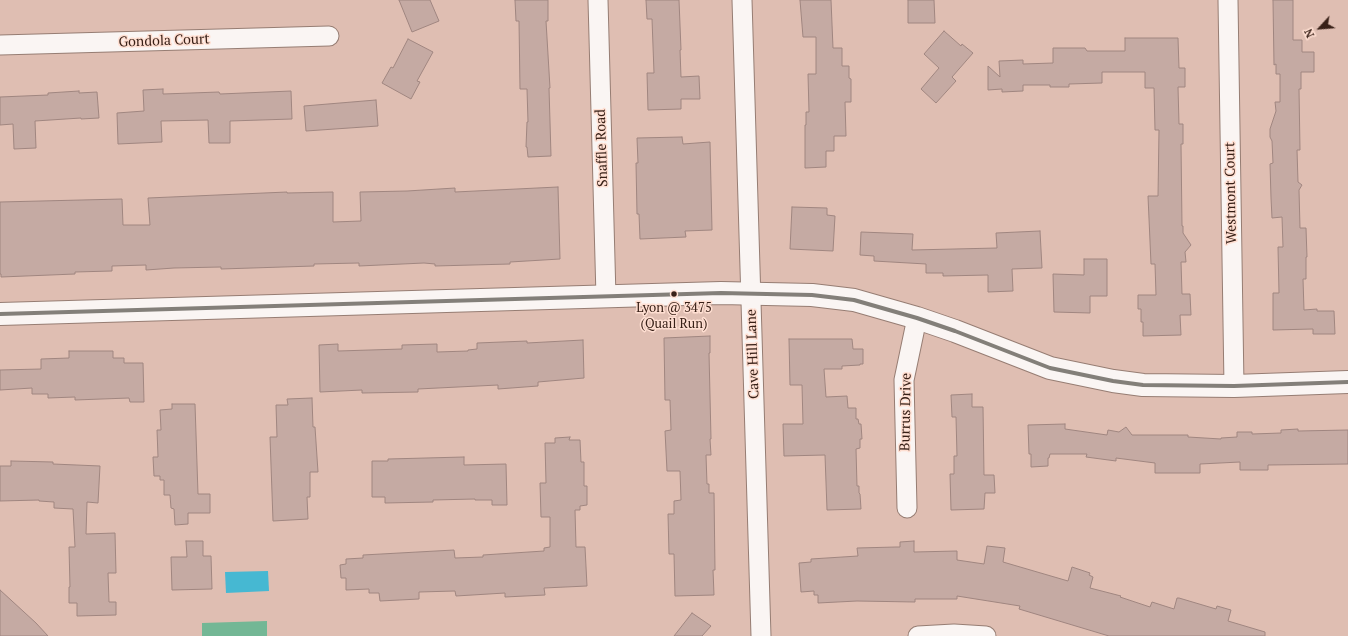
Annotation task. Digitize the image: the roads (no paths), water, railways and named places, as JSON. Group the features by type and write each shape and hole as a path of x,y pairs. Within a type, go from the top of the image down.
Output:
{"street":[{"name":"Snaffle Road","path":"598,0 606,297"},
{"name":"Cave Hill Lane","path":"742,0 761,636"},
{"name":"Westmont Court","path":"1228,0 1234,386"},
{"name":"Gondola Court","path":"0,45 329,36"},
{"path":"0,314 721,293 812,295 854,300 917,318 955,331 1017,356 1058,370 1113,381 1143,385 1234,386 1348,382"},
{"name":"Burrus Drive","path":"907,508 904,380 917,318"},
{"path":"918,636 954,634 986,636"}],"water":[{"path":"268,571 269,591 226,593 225,572"}],"place":[{"name":"Lyon @ 3475 (Quail Run)","path":"674,294"}]}
